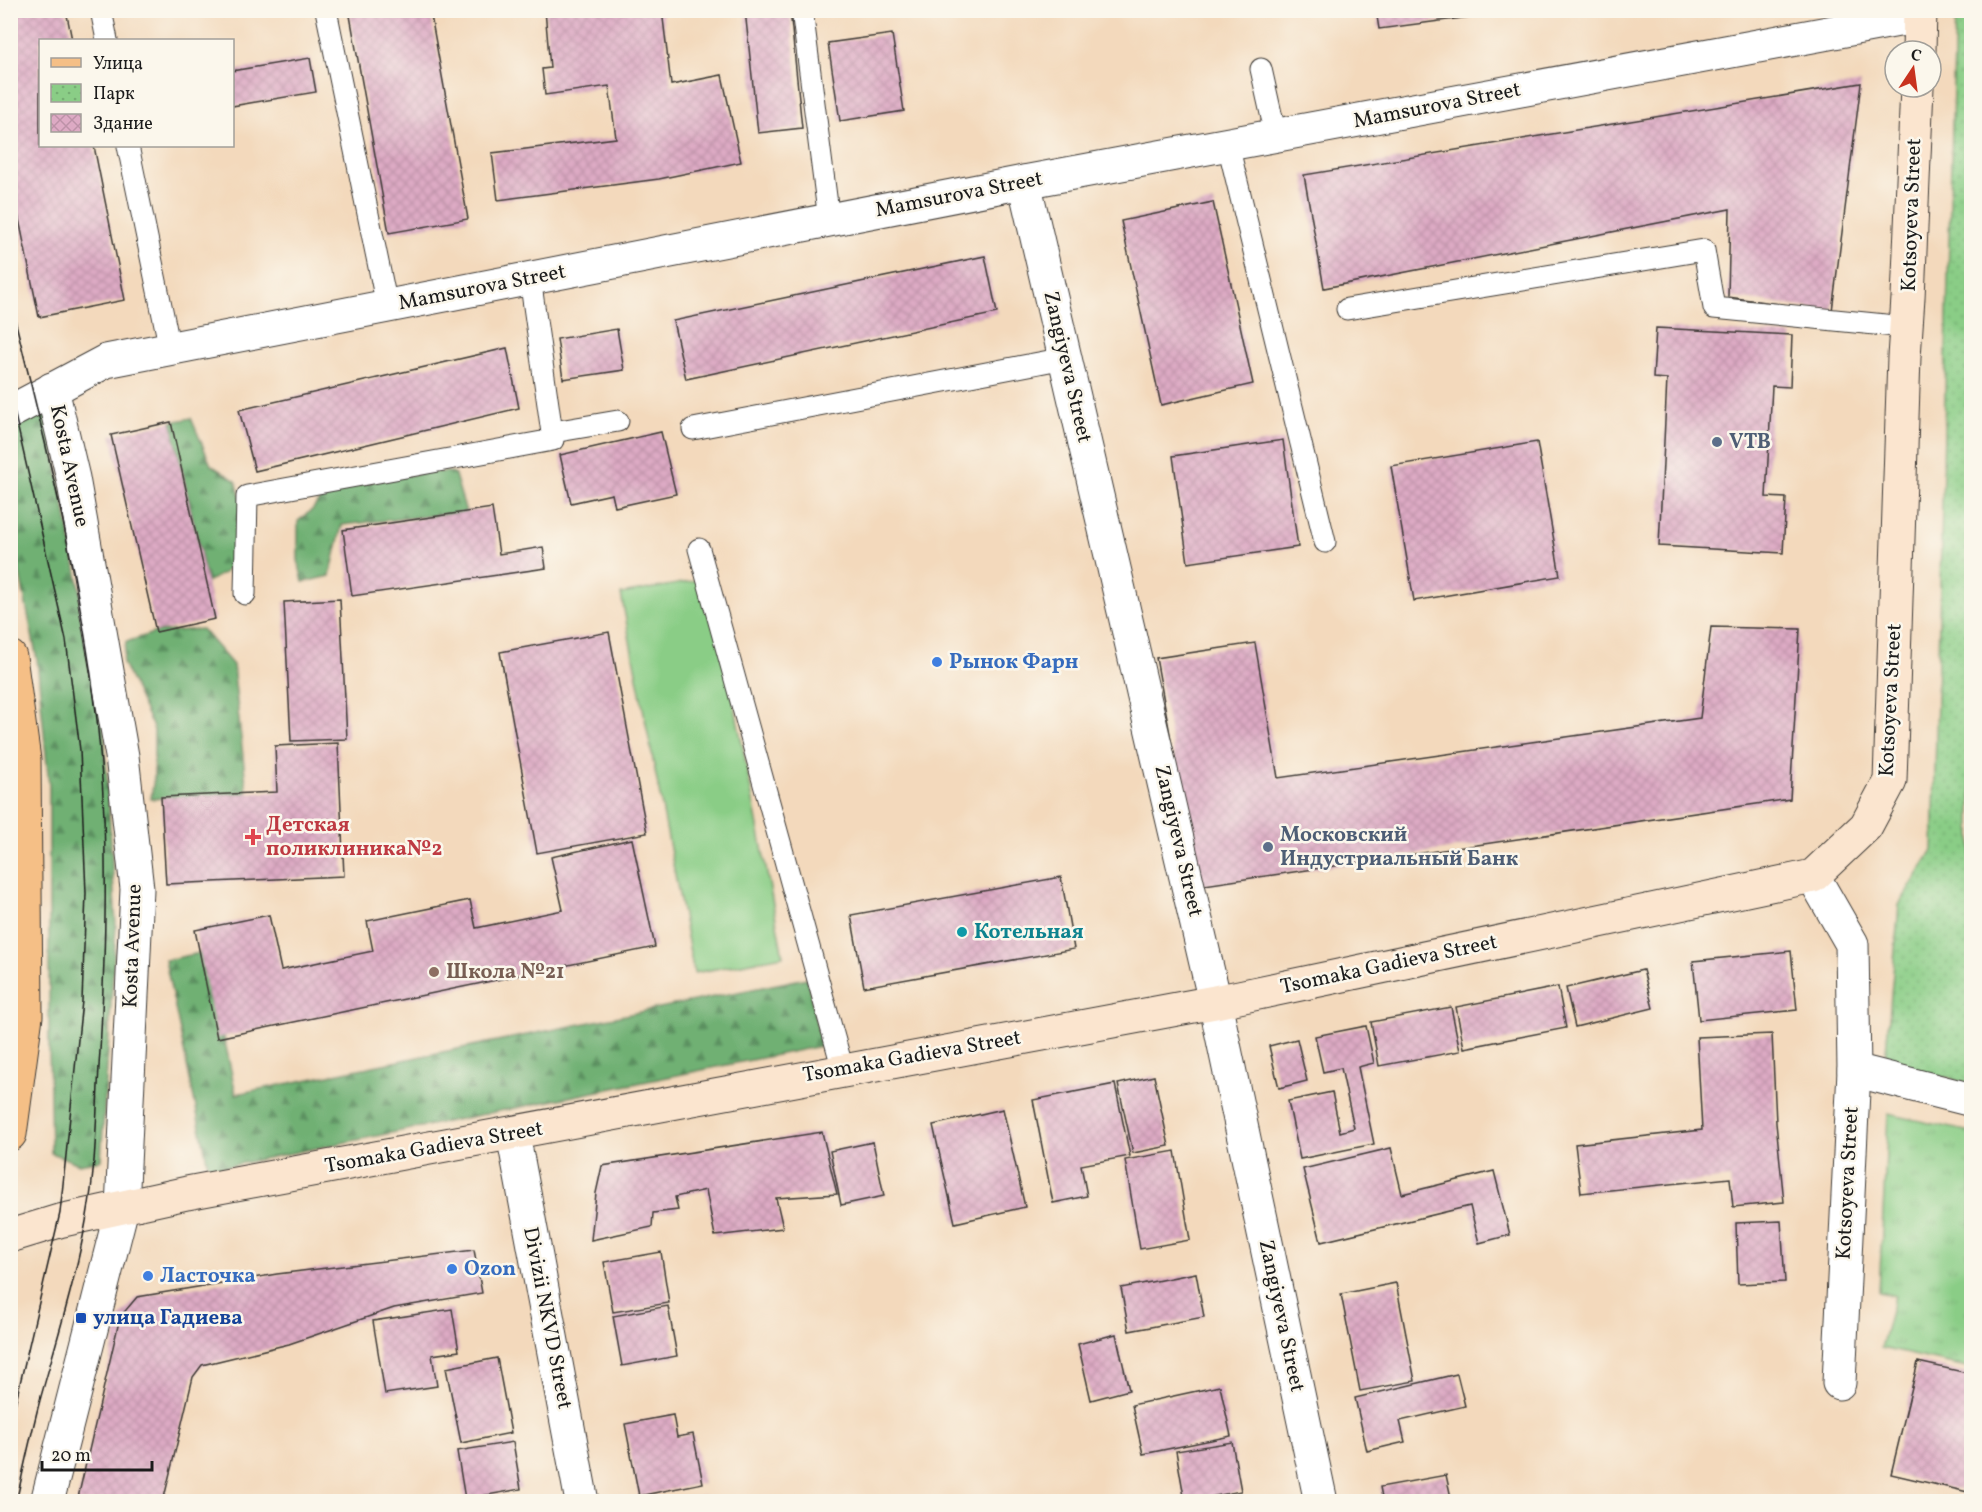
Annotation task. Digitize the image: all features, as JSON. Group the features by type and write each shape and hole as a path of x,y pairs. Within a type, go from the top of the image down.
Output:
{"main road":[{"path":"1919,39 1920,13"},
{"name":"Kotsoyeva Street","path":"1813,876 1866,826 1890,781 1905,327 1916,99"},
{"path":"10,657 24,760 26,1016 10,1134"},
{"name":"Tsomaka Gadieva Street","path":"10,1236 59,1221 187,1193 1215,1002 1813,876"}],"street":[{"name":"Mamsurova Street","path":"10,412 106,361 1024,182 1920,13"},
{"name":"Zangiyeva Street","path":"1024,182 1215,1002 1321,1502"},
{"name":"Kosta Avenue","path":"47,1502 122,1208 136,889 122,756 73,478 52,389"},
{"name":"Kotsoyeva Street","path":"1813,876 1852,944 1854,1070 1839,1383"},
{"path":"1854,1070 1971,1100"},
{"name":"Divizii NKVD Street","path":"513,1134 582,1502"}],"lane":[{"path":"101,10 107,39"},
{"path":"326,10 387,306"},
{"path":"802,10 829,220"},
{"path":"1262,69 1276,136"},
{"path":"1228,145 1325,542"},
{"path":"128,147 170,349"},
{"path":"1347,309 1704,250 1714,308 1905,327"},
{"path":"245,594 247,496 554,440 530,278"},
{"path":"693,429 1065,358"},
{"path":"553,432 618,421"},
{"path":"699,549 843,1070"}],"green space":[{"path":"1955,11 1971,11 1971,1084 1885,1063 1899,905 1933,850"},
{"path":"47,413 103,712 116,926 101,1160 79,1164 51,1153 49,786 37,659 11,530 10,422 26,414"},
{"path":"191,418 211,465 236,481 242,503 240,541 226,572 207,582 171,422"},
{"path":"426,472 450,472 455,475 466,512 342,525 330,576 303,582 298,560 298,521 313,509 326,490"},
{"path":"710,578 783,956 694,973 621,594"},
{"path":"202,629 233,665 247,793 151,799 154,777 154,730 123,663 126,642 156,632"},
{"path":"206,952 236,1094 807,978 821,1046 209,1170 165,960"},
{"path":"1888,1114 1971,1132 1971,1368 1881,1348 1895,1296 1879,1292"}],"building":[{"path":"10,10 66,10 72,39 39,39 39,147 94,147 125,300 39,317 10,175"},
{"path":"349,10 430,10 468,219 389,233"},
{"path":"545,10 662,10 671,85 722,75 741,162 659,179 498,200 492,153 616,138 609,86 545,95 542,69 550,68"},
{"path":"745,10 790,10 802,128 758,133"},
{"path":"1376,10 1508,10 1508,12 1379,29"},
{"path":"892,34 904,111 840,121 828,43"},
{"path":"310,58 316,92 234,106 234,71"},
{"path":"1861,83 1832,311 1728,297 1730,209 1324,288 1304,175"},
{"path":"1213,202 1253,384 1161,405 1121,221"},
{"path":"985,256 997,313 686,379 673,321"},
{"name":"VTB","path":"1656,328 1792,335 1790,387 1772,386 1766,497 1786,498 1783,553 1659,546 1667,379 1653,378"},
{"path":"617,329 624,370 563,379 557,339"},
{"path":"507,348 519,408 255,471 239,410"},
{"path":"171,422 215,619 156,632 111,435"},
{"path":"661,432 676,494 615,507 612,494 571,503 560,455"},
{"path":"1283,440 1298,547 1188,563 1173,456"},
{"path":"1537,442 1560,576 1414,601 1391,466"},
{"path":"492,508 499,554 543,547 546,568 352,596 343,530"},
{"path":"340,599 347,739 291,741 284,602"},
{"path":"1711,627 1800,629 1790,799 1198,886 1156,658 1255,643 1278,778 1700,718"},
{"path":"609,632 647,833 537,853 500,652"},
{"name":"Детская поликлиника№2","path":"338,743 344,876 166,884 161,797 277,792 275,746"},
{"path":"632,839 655,947 217,1038 195,930 269,915 281,970 373,951 367,921 470,900 476,928 563,910 551,857"},
{"name":"Котельная","path":"1061,877 1074,949 864,987 851,915"},
{"path":"1791,951 1797,1010 1699,1020 1693,961"},
{"path":"1643,970 1653,1008 1575,1027 1566,988"},
{"path":"1558,987 1566,1028 1464,1048 1456,1007"},
{"path":"1451,1007 1460,1051 1379,1066 1371,1022"},
{"path":"1366,1026 1374,1063 1358,1067 1374,1144 1300,1159 1288,1101 1332,1092 1340,1132 1354,1128 1341,1068 1323,1072 1315,1036"},
{"path":"1772,1034 1776,1123 1784,1202 1733,1207 1730,1178 1581,1193 1575,1144 1702,1130 1697,1037"},
{"path":"1297,1039 1307,1081 1279,1088 1269,1046"},
{"path":"1154,1076 1169,1146 1133,1153 1118,1084"},
{"path":"1115,1084 1130,1156 1081,1165 1087,1196 1053,1203 1033,1100"},
{"path":"1003,1109 1025,1207 955,1223 933,1125"},
{"path":"822,1132 837,1194 776,1198 783,1228 715,1236 706,1190 675,1197 678,1210 653,1213 652,1227 591,1240 596,1193 602,1166"},
{"path":"873,1142 884,1196 841,1205 830,1151"},
{"path":"1391,1148 1402,1194 1494,1171 1510,1235 1479,1243 1470,1206 1321,1242 1303,1169"},
{"path":"1175,1151 1190,1240 1140,1249 1125,1160"},
{"path":"1781,1221 1785,1282 1738,1284 1736,1223"},
{"path":"474,1250 482,1293 394,1308 289,1344 202,1365 193,1377 163,1502 77,1502 120,1317 137,1297 277,1274"},
{"path":"661,1252 669,1303 613,1312 604,1262"},
{"path":"1196,1273 1204,1317 1129,1331 1121,1288"},
{"path":"1396,1283 1415,1381 1360,1391 1341,1294"},
{"path":"668,1306 677,1356 622,1366 613,1316"},
{"path":"452,1309 459,1351 432,1355 437,1386 385,1394 373,1321"},
{"path":"1116,1334 1129,1390 1091,1400 1078,1344"},
{"path":"497,1358 511,1433 461,1443 446,1368"},
{"path":"1918,1362 1972,1374 1972,1493 1891,1474"},
{"path":"1457,1374 1465,1406 1400,1421 1405,1442 1367,1451 1355,1398"},
{"path":"1220,1386 1231,1436 1143,1454 1132,1405"},
{"path":"673,1415 677,1437 693,1434 703,1483 639,1496 625,1424"},
{"path":"513,1442 521,1489 465,1499 457,1451"},
{"path":"1232,1442 1241,1491 1185,1502 1176,1451"},
{"path":"1446,1475 1452,1502 1383,1502 1380,1487"},
{"path":"704,1495 705,1502 676,1502 676,1500"}],"tram line":[{"path":"10,300 60,509 81,614 97,720 105,844 102,1010 90,1196 66,1308 37,1413 16,1502"},
{"path":"10,393 66,640 80,750 86,893 82,1001 60,1213 10,1426"}],"place":[{"name":"VTB","path":"1717,442"},
{"name":"Рынок Фарн","path":"937,662"},
{"name":"Детская поликлиника№2","path":"253,837"},
{"name":"Московский Индустриальный Банк","path":"1268,847"},
{"name":"Котельная","path":"962,932"},
{"name":"Школа №21","path":"434,972"},
{"name":"Ozon","path":"452,1269"},
{"name":"Ласточка","path":"148,1276"},
{"name":"улица Гадиева","path":"81,1318"}]}
